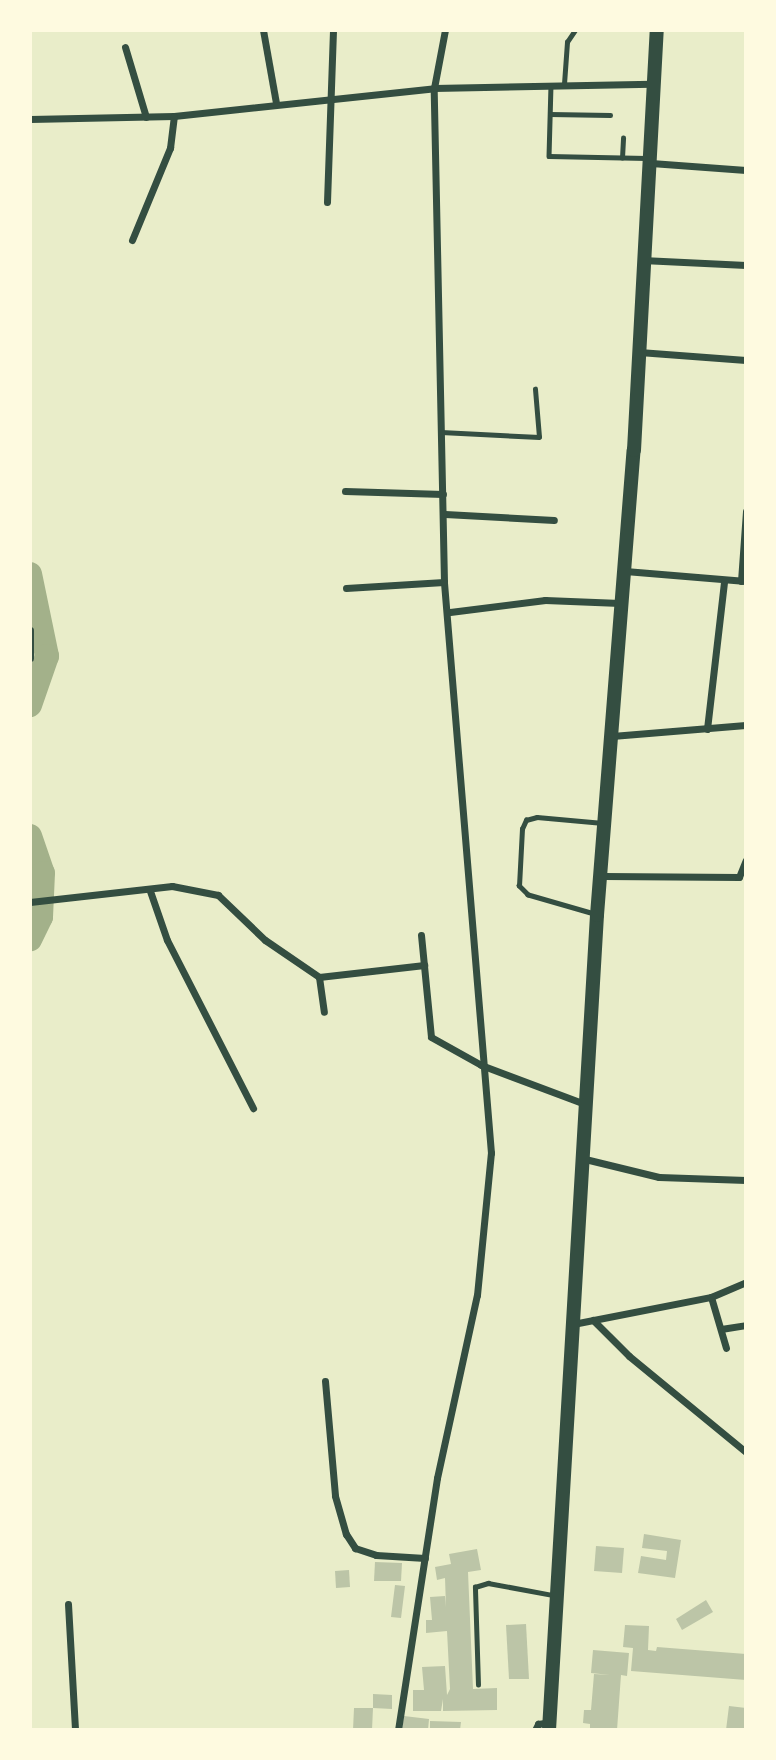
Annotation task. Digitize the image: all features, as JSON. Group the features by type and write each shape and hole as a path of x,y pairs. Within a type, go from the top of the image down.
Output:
{"highway":[{"path":"549,1726 597,915 604,876 604,823 624,571 657,30"}],"street":[{"path":"263,30 276,103"},
{"path":"327,202 333,99 333,30"},
{"path":"398,1730 425,1558 477,1295 491,1153 481,1065 450,612 444,582 445,514 434,88 445,30"},
{"path":"125,47 146,117"},
{"path":"30,118 174,116 434,88 652,84"},
{"path":"132,240 170,148 174,116"},
{"path":"651,161 746,170"},
{"path":"642,260 746,265"},
{"path":"638,352 746,360"},
{"path":"345,491 443,494"},
{"path":"624,571 744,581 746,511"},
{"path":"445,514 554,520"},
{"path":"707,729 724,581"},
{"path":"346,588 444,582"},
{"path":"450,612 545,600 620,603"},
{"path":"30,630 30,658"},
{"path":"612,736 746,725"},
{"path":"604,876 739,877 746,860"},
{"path":"33,900 150,891 172,886 218,895 265,940 319,977 424,965"},
{"path":"150,891 167,940 253,1108"},
{"path":"421,935 432,1037 481,1065 585,1104"},
{"path":"319,977 324,1012"},
{"path":"584,1158 659,1177 746,1180"},
{"path":"573,1324 711,1297 746,1282"},
{"path":"711,1297 726,1348"},
{"path":"593,1320 628,1356 746,1452"},
{"path":"721,1329 746,1325"},
{"path":"325,1381 335,1496 346,1534 355,1548 376,1555 425,1558"},
{"path":"68,1604 75,1730"},
{"path":"535,1730 538,1724 549,1726"}],"lane":[{"path":"564,84 567,42 575,30"},
{"path":"551,85 549,156 651,161"},
{"path":"550,114 610,115"},
{"path":"622,158 623,138"},
{"path":"441,432 539,437 535,389"},
{"path":"597,915 528,895 519,886 518,875 526,820 537,817 604,823"},
{"path":"478,1685 475,1587 488,1583 557,1596"}],"building":[{"path":"644,1534 681,1540 675,1578 638,1573 641,1556 666,1560 667,1551 642,1548"},
{"path":"596,1546 624,1548 622,1573 594,1571"},
{"path":"477,1549 481,1570 468,1572 473,1689 497,1688 497,1710 443,1711 443,1699 441,1711 413,1711 413,1690 424,1690 422,1667 445,1666 447,1695 450,1689 447,1631 426,1633 426,1620 432,1620 430,1597 445,1596 446,1607 445,1578 437,1580 435,1567 451,1564 449,1554"},
{"path":"375,1562 402,1563 401,1581 374,1581"},
{"path":"349,1570 350,1587 336,1588 335,1571"},
{"path":"395,1585 405,1586 401,1618 391,1617"},
{"path":"706,1600 713,1612 682,1630 676,1619"},
{"path":"526,1624 529,1679 509,1679 506,1625"},
{"path":"625,1625 649,1626 648,1650 656,1651 657,1647 746,1654 746,1680 631,1671 633,1648 623,1647"},
{"path":"593,1650 629,1653 627,1676 621,1675 617,1730 590,1730 590,1724 583,1723 584,1710 591,1710 594,1674 610,1675 591,1673"},
{"path":"373,1694 392,1695 392,1709 373,1708"},
{"path":"729,1706 746,1708 746,1730 726,1730"},
{"path":"354,1708 373,1708 372,1730 353,1730"},
{"path":"404,1716 429,1719 428,1730 402,1730"},
{"path":"430,1721 461,1722 460,1730 430,1730"}],"waterway":[{"path":"30,574 47,656 30,705"},
{"path":"30,836 43,873 41,917 30,940"}]}
